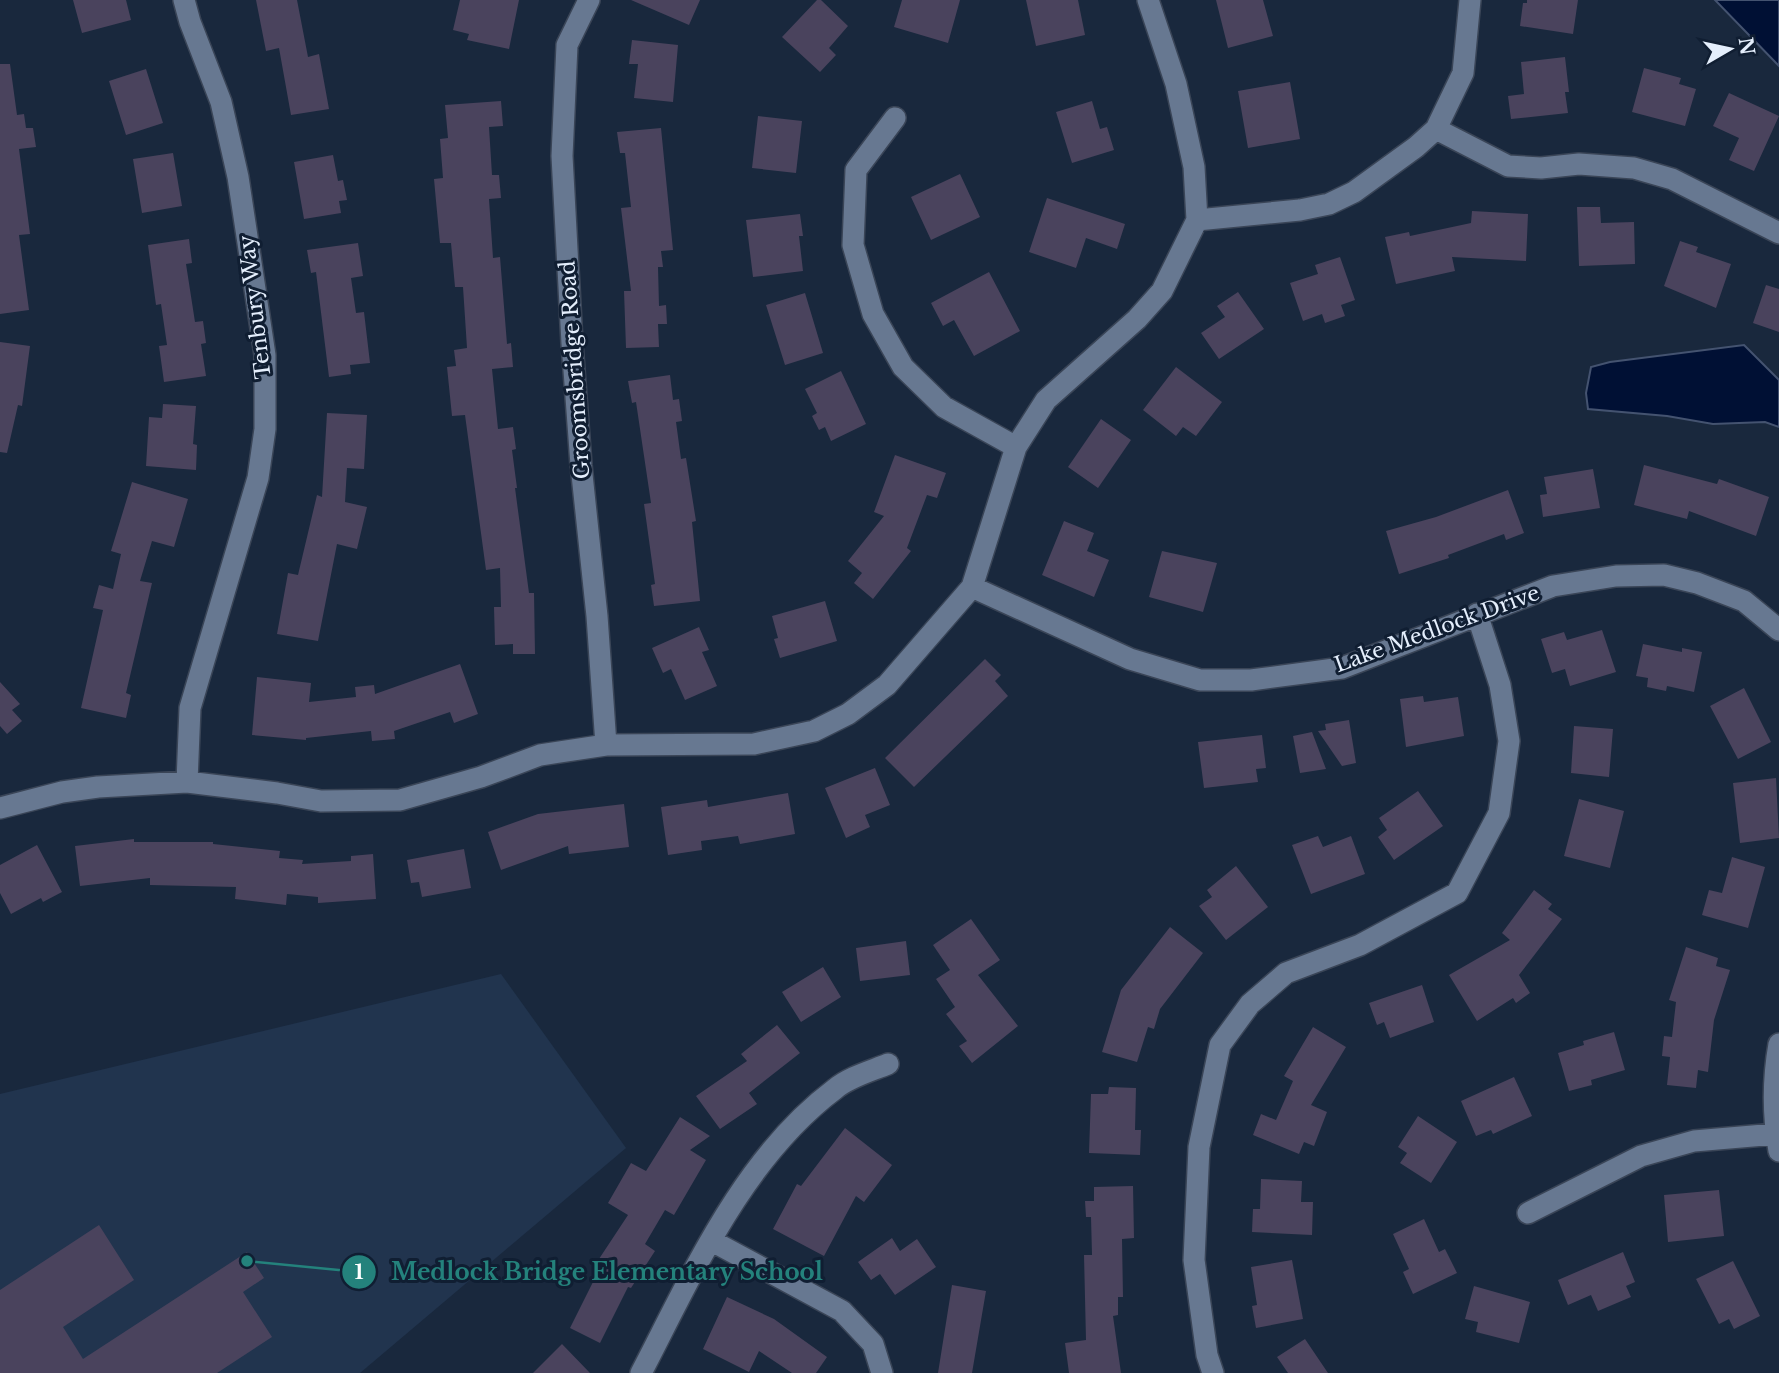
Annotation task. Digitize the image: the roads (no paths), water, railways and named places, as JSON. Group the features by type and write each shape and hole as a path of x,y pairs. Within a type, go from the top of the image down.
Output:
{"street":[{"name":"Tenbury Way","path":"184,0 221,102 251,258 265,355 265,429 258,478 190,708 187,782"},
{"name":"Groomsbridge Road","path":"589,0 567,45 562,156 581,465 597,616 606,745"},
{"path":"0,808 62,792 98,787 187,782 321,801 400,800 481,777 540,755 606,745 754,744 814,730 848,714 887,685 972,587 1016,447 1046,401 1137,320 1162,291 1197,220 1194,167 1176,84 1148,0"},
{"path":"1197,220 1300,210 1329,204 1374,178 1416,147 1436,129 1463,74 1470,0"},
{"path":"895,118 856,170 853,245 873,314 904,367 944,407 1016,447"},
{"path":"1436,129 1508,166 1541,168 1579,164 1634,168 1672,179 1779,233"},
{"name":"Lake Medlock Drive","path":"972,587 1130,659 1200,680 1251,680 1342,668 1553,586 1616,576 1664,575 1697,583 1744,601 1779,631"},
{"path":"1213,1373 1207,1355 1194,1261 1199,1147 1220,1045 1250,1004 1286,973 1360,945 1457,893 1499,813 1509,741 1500,685 1477,614"},
{"path":"1528,1213 1641,1156 1694,1141 1777,1142 1776,1062 1779,1044"},
{"path":"641,1373 712,1241 744,1188 787,1131 837,1087 888,1064"},
{"path":"712,1241 842,1311 873,1344 882,1373"}],"place":[{"name":"Medlock Bridge Elementary School","path":"247,1261"}]}
